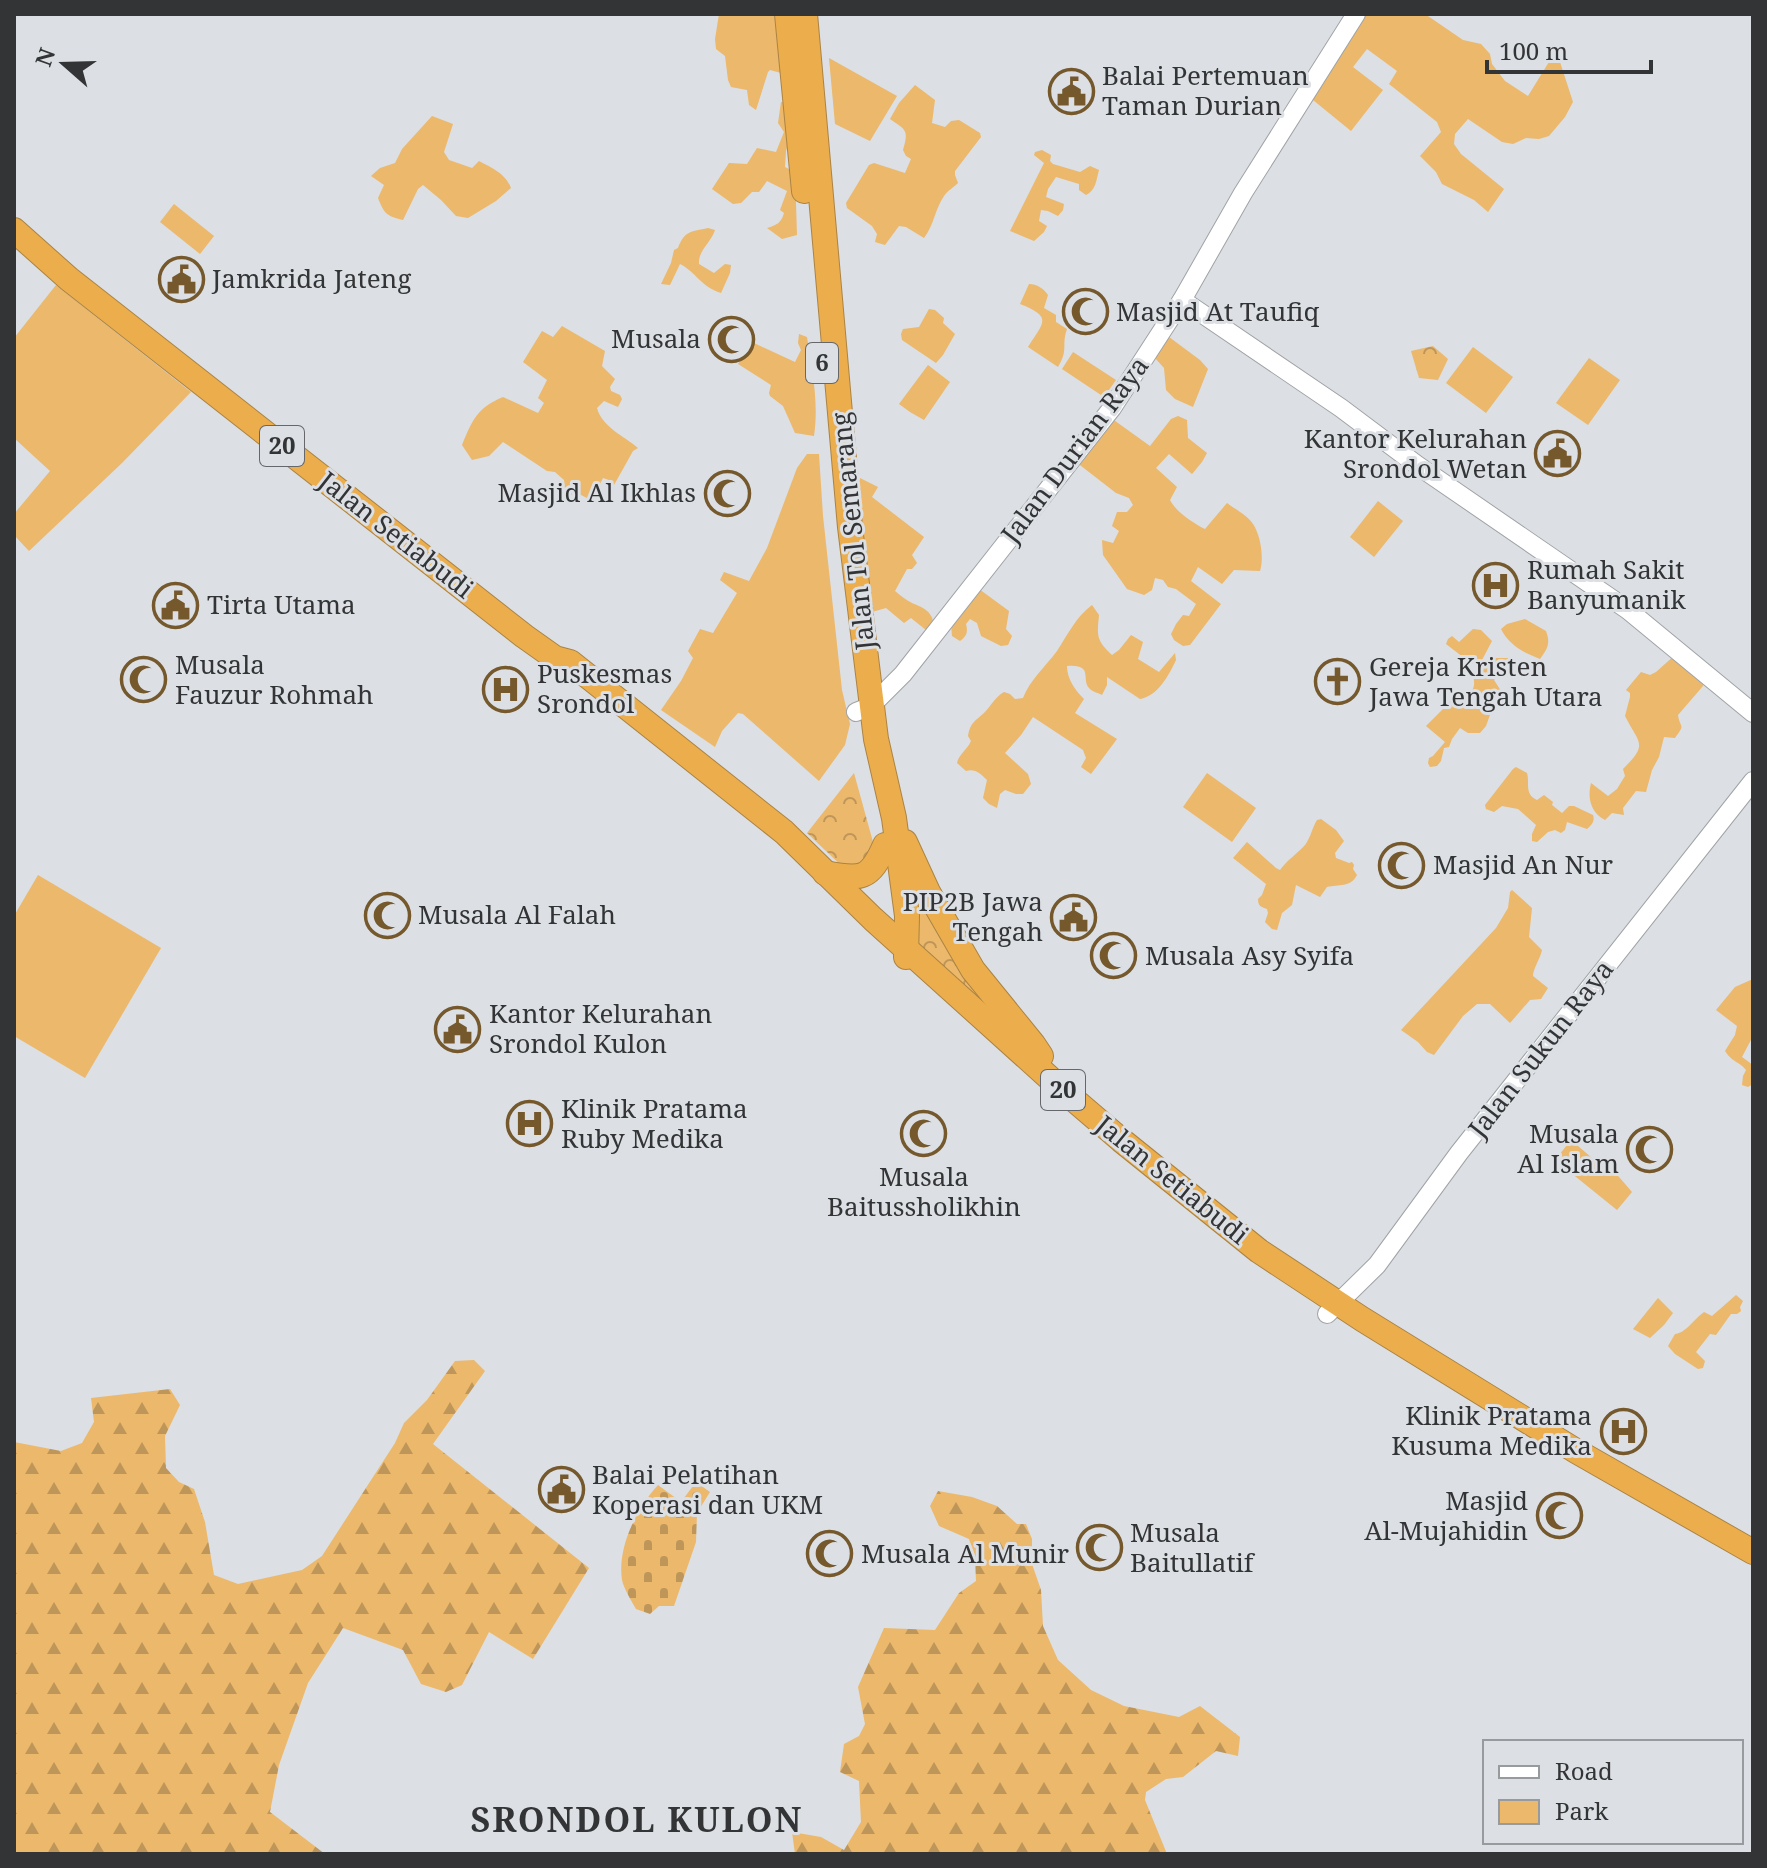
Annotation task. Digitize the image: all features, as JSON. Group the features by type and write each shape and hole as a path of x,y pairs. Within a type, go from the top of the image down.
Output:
{"highway":[{"name":"Jalan Tol Semarang","path":"787,14 864,709 901,952"},
{"name":"Jalan Tol Semarang","path":"805,14 864,709 876,739 894,818 907,916 901,952"},
{"name":"Jalan Setiabudi","path":"14,230 122,321 555,658 565,673 783,852 1121,1140 1332,1309"},
{"name":"Jalan Setiabudi","path":"555,658 570,662 790,837 901,952 1056,1104 1258,1268 1332,1309"},
{"path":"894,818 928,892 973,970 1033,1044 1065,1092"},
{"path":"825,873 851,878 866,874 877,863 885,845"},
{"name":"20","path":"1332,1309 1563,1443 1753,1568"},
{"name":"20","path":"1664,1510 1753,1552"}],"street":[{"name":"Jalan Durian Raya","path":"864,709 903,674 1112,408 1182,300 1243,193 1356,14"},
{"path":"1182,300 1628,610 1753,713"},
{"name":"Jalan Sukun Raya","path":"1332,1309 1377,1265 1459,1153 1753,781"}],"green space":[{"path":"719,14 777,14 781,73 768,72 756,110 749,105 747,90 731,87 725,56 716,49"},
{"path":"1364,14 1425,14 1463,40 1481,44 1505,81 1528,96 1552,57 1560,62 1573,102 1549,136 1526,138 1513,144 1502,142 1468,119 1455,134 1454,144 1461,154 1504,189 1488,212 1474,200 1442,184 1436,172 1420,156 1441,132 1437,122 1389,84 1397,71 1367,49 1353,67 1383,90 1351,131 1313,100 1312,96"},
{"path":"829,58 897,96 870,141 835,124"},
{"path":"915,85 935,100 932,123 945,127 951,121 959,120 980,133 981,137 955,171 958,183 944,196 924,238 899,226 885,245 875,242 877,234 872,226 847,208 846,203 869,165 874,163 905,173 911,159 903,150 906,134 890,119"},
{"path":"781,102 788,103 789,141 785,167 795,172 797,235 782,239 767,228 781,219 784,213 780,210 787,191 767,181 759,192 752,192 741,203 733,204 712,189 729,163 747,164 757,148 776,152 784,132 778,123"},
{"path":"432,116 453,124 444,152 449,160 472,168 479,161 502,175 511,188 468,218 456,216 423,185 403,220 393,217 384,210 378,198 384,185 371,176 380,168 395,163 402,149"},
{"path":"1042,150 1051,155 1053,164 1080,172 1090,166 1099,170 1094,188 1086,195 1079,190 1079,184 1056,177 1046,197 1064,204 1063,210 1058,216 1041,210 1039,221 1047,226 1034,241 1010,231 1044,163 1034,155"},
{"path":"174,204 214,236 200,254 160,222"},
{"path":"708,228 715,230 699,264 714,273 725,264 731,265 721,293 708,287 680,264 670,285 661,284 674,250 683,238 689,233"},
{"path":"1029,284 1042,288 1048,295 1044,308 1056,315 1056,322 1067,329 1058,367 1028,347 1042,321 1037,313 1020,304"},
{"path":"56,285 191,392 29,551 14,535 14,514 50,471 14,438 14,338"},
{"path":"929,309 944,318 943,323 955,334 936,363 902,340 901,334 903,329 919,327"},
{"path":"562,326 605,351 602,366 615,379 611,391 622,399 618,407 604,401 597,408 608,426 638,448 633,451 614,485 603,478 597,503 579,494 570,495 565,490 564,480 555,472 547,471 503,442 489,456 472,460 462,445 477,415 487,405 503,397 538,413 544,403 538,398 547,380 523,362 542,331 553,337"},
{"path":"799,334 807,337 813,374 816,411 814,436 795,433 783,406 770,396 771,385 738,364 754,343 795,362 801,350"},
{"path":"1165,334 1208,369 1193,407 1175,399 1166,390 1164,368 1155,358"},
{"path":"1433,346 1448,359 1438,380 1419,378 1411,351"},
{"path":"1473,347 1513,377 1486,413 1446,383"},
{"path":"1073,352 1116,380 1104,397 1062,369"},
{"path":"1589,358 1620,380 1588,425 1556,403"},
{"path":"928,365 950,382 924,420 899,404"},
{"path":"1178,416 1187,420 1188,438 1207,453 1192,474 1169,454 1156,468 1177,487 1170,500 1181,513 1205,529 1227,503 1253,524 1262,554 1260,571 1234,570 1222,584 1198,567 1191,581 1221,604 1190,645 1183,646 1171,634 1183,615 1189,616 1196,604 1176,589 1168,587 1163,580 1155,578 1152,590 1144,595 1127,589 1103,555 1102,540 1113,543 1119,531 1112,526 1117,512 1127,512 1133,505 1129,498 1116,493 1076,462 1111,418 1150,446 1171,419"},
{"path":"807,454 819,454 842,690 850,724 845,745 819,781 743,714 738,713 722,731 715,747 661,710 693,658 688,651 700,629 713,633 737,593 720,580 724,572 749,581 767,548 797,468"},
{"path":"860,478 878,487 872,497 924,537 912,555 917,563 912,569 907,569 895,591 929,613 934,625 926,630 911,618 904,623 886,608 872,612 858,545"},
{"path":"1378,501 1403,521 1374,557 1350,537"},
{"path":"979,589 1009,611 1006,629 1012,636 1008,645 1001,646 981,636 977,623 970,619 966,624 966,634 960,641 952,636 951,624"},
{"path":"1092,605 1099,615 1100,641 1112,655 1131,635 1143,642 1138,659 1159,672 1175,653 1176,660 1157,689 1140,699 1107,677 1102,695 1094,692 1087,685 1081,667 1067,666 1072,684 1084,699 1075,713 1117,739 1091,774 1081,767 1086,758 1083,750 1033,717 1005,753 1028,774 1031,784 1023,794 1005,790 1000,794 997,808 983,798 987,780 975,771 966,771 957,763 971,741 968,736 970,728 1004,692 1015,699 1023,698 1077,620"},
{"path":"1525,619 1546,631 1548,646 1540,659 1518,648 1501,629"},
{"path":"1473,629 1481,630 1492,641 1482,660 1472,664 1446,644 1452,636 1459,642"},
{"path":"1675,655 1705,678 1703,686 1678,715 1681,728 1675,738 1664,737 1646,792 1636,791 1623,808 1624,815 1612,813 1605,820 1591,804 1591,783 1608,796 1617,789 1625,776 1623,769 1639,748 1625,716 1630,697 1626,690 1641,672 1650,675 1656,672"},
{"path":"1492,658 1508,658 1505,668 1494,680 1503,694 1486,726 1480,733 1468,733 1460,728 1449,747 1444,748 1441,761 1437,766 1430,767 1429,758 1445,742 1426,726 1453,696 1468,696 1474,685 1473,676"},
{"path":"1516,767 1527,773 1533,798 1537,800 1544,795 1562,813 1569,806 1574,806 1593,815 1592,824 1587,829 1567,822 1561,833 1555,830 1548,832 1537,842 1532,841 1536,825 1518,809 1502,806 1494,812 1486,809 1485,805"},
{"path":"854,773 873,842 873,855 847,871 807,833"},
{"path":"1207,773 1256,808 1232,842 1183,807"},
{"path":"1321,819 1336,830 1344,841 1335,853 1336,858 1352,862 1357,875 1348,884 1327,887 1320,897 1296,885 1292,905 1282,913 1277,930 1272,929 1265,922 1267,909 1260,906 1258,901 1266,884 1233,858 1247,842 1280,870 1305,845 1317,820"},
{"path":"905,861 993,1014 912,937"},
{"path":"38,875 161,948 85,1078 14,1036 14,916"},
{"path":"1512,890 1532,908 1529,937 1542,950 1533,976 1548,988 1541,999 1530,1000 1510,1023 1490,1004 1477,1004 1463,1016 1434,1055 1427,1052 1401,1030 1496,928 1508,908"},
{"path":"1753,979 1753,1036 1742,1057 1753,1065 1753,1084 1748,1087 1742,1085 1746,1070 1725,1051 1737,1026 1716,1010 1735,987"},
{"path":"1571,1140 1606,1170 1613,1170 1632,1192 1617,1210 1555,1160"},
{"path":"1736,1295 1743,1301 1741,1311 1731,1314 1716,1335 1710,1334 1696,1352 1705,1361 1703,1368 1698,1369 1668,1346 1675,1334 1704,1312 1712,1316"},
{"path":"1658,1298 1673,1313 1650,1338 1633,1329"},
{"path":"474,1360 485,1371 433,1444 589,1568 533,1659 489,1632 462,1685 446,1692 421,1684 403,1650 343,1628 308,1683 279,1765 270,1812 325,1854 14,1854 14,1442 61,1451 82,1443 94,1422 91,1398 170,1389 180,1405 165,1436 166,1468 179,1482 194,1489 205,1522 214,1575 238,1584 302,1570 322,1556 395,1443 404,1423 427,1400 455,1361"},
{"path":"696,1482 710,1492 697,1513 696,1542 674,1606 659,1606 650,1614 636,1609 622,1580 621,1567 630,1529 658,1485 681,1502"},
{"path":"938,1491 972,1497 997,1506 1017,1524 1026,1524 1032,1539 1032,1564 1041,1590 1043,1626 1058,1660 1091,1690 1124,1706 1179,1717 1200,1706 1240,1737 1238,1756 1216,1751 1183,1777 1166,1779 1146,1792 1145,1800 1167,1854 795,1854 792,1832 821,1837 844,1850 861,1822 859,1781 840,1772 844,1744 859,1736 865,1724 858,1687 884,1628 935,1630 959,1593 976,1581 975,1557 969,1539 939,1526 930,1506"}],"place":[{"name":"Balai Pertemuan Taman Durian","path":"1071,91"},
{"name":"Jamkrida Jateng","path":"181,279"},
{"name":"Masjid At Taufiq","path":"1085,312"},
{"name":"Musala","path":"732,339"},
{"name":"Kantor Kelurahan Srondol Wetan","path":"1558,454"},
{"name":"Masjid Al Ikhlas","path":"727,493"},
{"name":"Rumah Sakit Banyumanik","path":"1496,585"},
{"name":"Tirta Utama","path":"176,605"},
{"name":"Musala Fauzur Rohmah","path":"144,680"},
{"name":"Gereja Kristen Jawa Tengah Utara","path":"1338,682"},
{"name":"Puskesmas Srondol","path":"506,689"},
{"name":"Masjid An Nur","path":"1402,865"},
{"name":"Musala Al Falah","path":"387,915"},
{"name":"PIP2B Jawa Tengah","path":"1074,917"},
{"name":"Musala Asy Syifa","path":"1114,956"},
{"name":"Kantor Kelurahan Srondol Kulon","path":"458,1029"},
{"name":"Klinik Pratama Ruby Medika","path":"530,1124"},
{"name":"Musala Baitussholikhin","path":"924,1134"},
{"name":"Musala Al Islam","path":"1650,1149"},
{"name":"Klinik Pratama Kusuma Medika","path":"1623,1431"},
{"name":"Balai Pelatihan Koperasi dan UKM","path":"561,1490"},
{"name":"Masjid Al-Mujahidin","path":"1559,1516"},
{"name":"Musala Baitullatif","path":"1099,1548"},
{"name":"Musala Al Munir","path":"830,1554"}],"district":[{"name":"SRONDOL KULON","path":"637,1820"}]}
